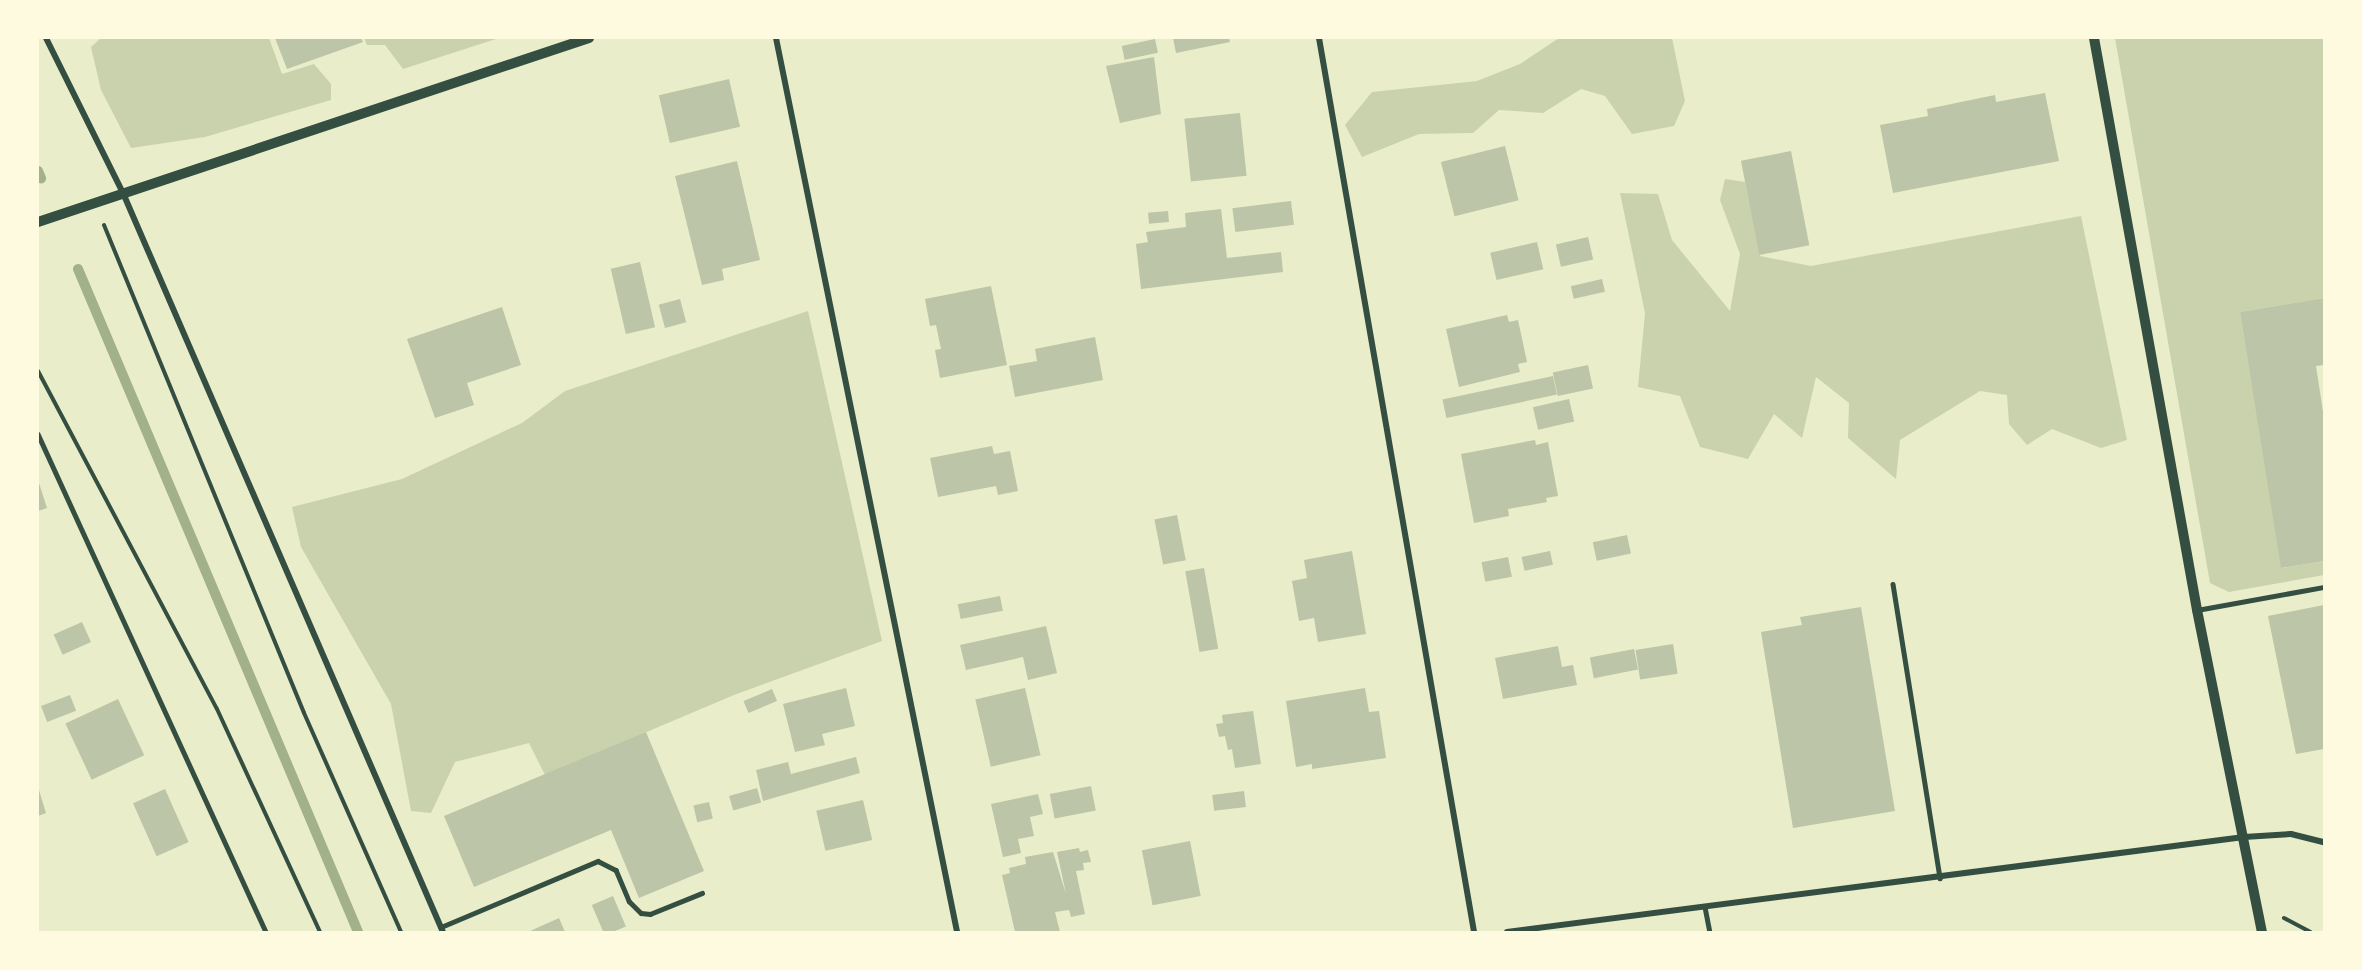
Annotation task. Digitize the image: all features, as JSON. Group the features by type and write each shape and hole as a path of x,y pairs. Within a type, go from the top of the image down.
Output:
{"street":[{"path":"46,38 123,193 442,930"},
{"path":"38,222 589,38"},
{"path":"776,38 957,933"},
{"path":"1319,38 1474,933"},
{"path":"2094,38 2197,610 2262,933"},
{"path":"1507,933 2244,837 2291,834 2325,842"}],"lane":[{"path":"38,434 266,933"},
{"path":"1893,584 1940,878"},
{"path":"2197,610 2325,587"},
{"path":"442,930 598,861 616,870 629,901 641,913 650,914 702,893"},
{"path":"1705,907 1710,933"}],"path":[{"path":"95,202 299,702 401,933"},
{"path":"38,371 217,709 320,933"}],"green space":[{"path":"101,38 269,38 282,74 314,64 331,84 331,100 205,137 131,148 101,90 91,47"},
{"path":"364,38 499,38 403,69 385,45 367,45"},
{"path":"1559,38 1672,38 1685,101 1674,126 1632,134 1605,96 1581,89 1543,113 1499,110 1473,133 1419,134 1362,157 1345,125 1372,92 1477,81 1520,64"},
{"path":"2115,38 2324,38 2324,298 2240,312 2282,568 2324,561 2324,575 2229,592 2210,583"},
{"path":"1725,179 1745,182 1760,256 1811,266 2081,216 2127,440 2101,448 2052,429 2027,445 2009,424 2007,395 1980,391 1900,440 1896,479 1848,438 1849,403 1816,377 1802,438 1774,414 1748,459 1700,447 1680,396 1638,387 1645,313 1620,193 1658,194 1672,240 1730,311 1740,254 1720,200"},
{"path":"808,311 882,641 734,695 545,775 529,743 455,762 431,813 411,811 391,704 301,547 292,507 402,479 522,423 565,391"}],"building":[{"path":"275,38 361,38 363,42 287,69"},
{"path":"1173,38 1229,38 1230,42 1176,53"},
{"path":"1155,39 1158,53 1125,60 1122,46"},
{"path":"1154,57 1161,114 1120,123 1106,66"},
{"path":"729,79 740,127 670,143 659,95"},
{"path":"2045,93 2059,161 1893,193 1880,125 1928,116 1927,109 1995,95 1996,102"},
{"path":"1240,113 1247,176 1191,182 1184,119"},
{"path":"1505,146 1519,200 1455,216 1441,162"},
{"path":"1791,151 1809,245 1759,255 1741,161"},
{"path":"737,161 760,260 722,269 724,280 702,285 675,176"},
{"path":"1291,201 1294,225 1235,232 1232,208"},
{"path":"1221,209 1227,258 1281,252 1283,272 1141,289 1136,244 1148,242 1146,232 1186,227 1185,213"},
{"path":"1168,211 1169,222 1149,224 1148,213"},
{"path":"1588,237 1593,259 1561,267 1556,244"},
{"path":"1537,242 1543,269 1497,280 1490,253"},
{"path":"640,262 655,327 626,334 611,269"},
{"path":"1602,279 1605,292 1574,299 1571,286"},
{"path":"991,286 1007,365 940,378 935,350 941,349 936,325 930,326 925,299"},
{"path":"2324,298 2324,365 2316,366 2324,418 2324,561 2281,568 2240,312"},
{"path":"680,299 686,322 665,328 659,305"},
{"path":"502,307 521,365 467,383 474,405 435,418 407,339"},
{"path":"1507,315 1509,322 1518,320 1527,362 1518,364 1520,372 1459,387 1446,329"},
{"path":"1095,337 1103,380 1015,397 1009,366 1037,361 1035,349"},
{"path":"1588,365 1593,388 1558,396 1553,372"},
{"path":"1553,376 1557,395 1446,418 1442,399"},
{"path":"1569,399 1574,421 1538,430 1533,407"},
{"path":"1535,440 1536,445 1548,442 1558,496 1546,498 1547,502 1508,509 1509,516 1474,523 1461,454"},
{"path":"992,446 994,454 1010,451 1018,491 998,495 996,486 938,497 930,458"},
{"path":"38,480 47,508 38,511"},
{"path":"1177,515 1186,560 1163,565 1154,519"},
{"path":"1627,535 1631,554 1597,561 1593,542"},
{"path":"1352,551 1366,634 1318,642 1314,618 1299,621 1292,581 1307,578 1304,560"},
{"path":"1550,551 1553,565 1525,571 1522,557"},
{"path":"1508,557 1512,577 1485,582 1481,562"},
{"path":"1204,568 1218,649 1200,652 1185,571"},
{"path":"1000,596 1003,611 961,619 958,604"},
{"path":"2324,605 2324,749 2296,754 2268,616"},
{"path":"1861,607 1895,811 1793,828 1761,632 1802,625 1800,617"},
{"path":"82,622 91,642 63,655 54,635"},
{"path":"1046,626 1057,673 1028,680 1023,657 966,670 960,645"},
{"path":"1673,644 1678,674 1640,680 1635,650"},
{"path":"1558,646 1562,667 1573,665 1577,685 1503,699 1495,658"},
{"path":"1634,649 1638,670 1594,678 1590,658"},
{"path":"846,688 855,726 822,734 825,745 795,752 783,704"},
{"path":"1025,688 1041,755 991,767 975,699"},
{"path":"1365,688 1369,712 1379,711 1386,758 1312,769 1312,764 1296,767 1286,701"},
{"path":"772,689 777,701 749,713 743,701"},
{"path":"70,695 76,711 47,722 41,706"},
{"path":"118,699 144,755 92,780 65,724"},
{"path":"1253,711 1261,764 1235,768 1232,749 1228,750 1225,736 1219,737 1216,724 1223,723 1222,715"},
{"path":"646,732 704,871 639,898 611,830 474,887 444,816"},
{"path":"856,757 860,773 763,801 756,770 788,762 791,774"},
{"path":"1091,786 1096,811 1055,819 1050,794"},
{"path":"38,787 46,813 38,816"},
{"path":"757,788 761,802 733,810 729,796"},
{"path":"165,789 189,842 157,856 133,803"},
{"path":"1244,791 1246,807 1214,811 1212,795"},
{"path":"1038,794 1043,814 1030,817 1034,836 1018,839 1021,853 1003,857 991,804"},
{"path":"863,800 872,840 825,851 816,811"},
{"path":"709,802 713,819 697,822 693,806"},
{"path":"1190,841 1201,896 1153,905 1142,850"},
{"path":"1079,848 1080,852 1088,850 1091,862 1083,863 1084,870 1076,871 1085,914 1071,917 1069,910 1055,912 1060,932 1015,932 1002,875 1010,873 1009,868 1026,864 1025,857 1053,852 1066,894 1057,852"},
{"path":"613,896 626,926 613,932 603,932 592,905"},
{"path":"559,918 565,932 528,932"}],"waterway":[{"path":"38,171 41,178"},
{"path":"78,269 358,932"}]}
